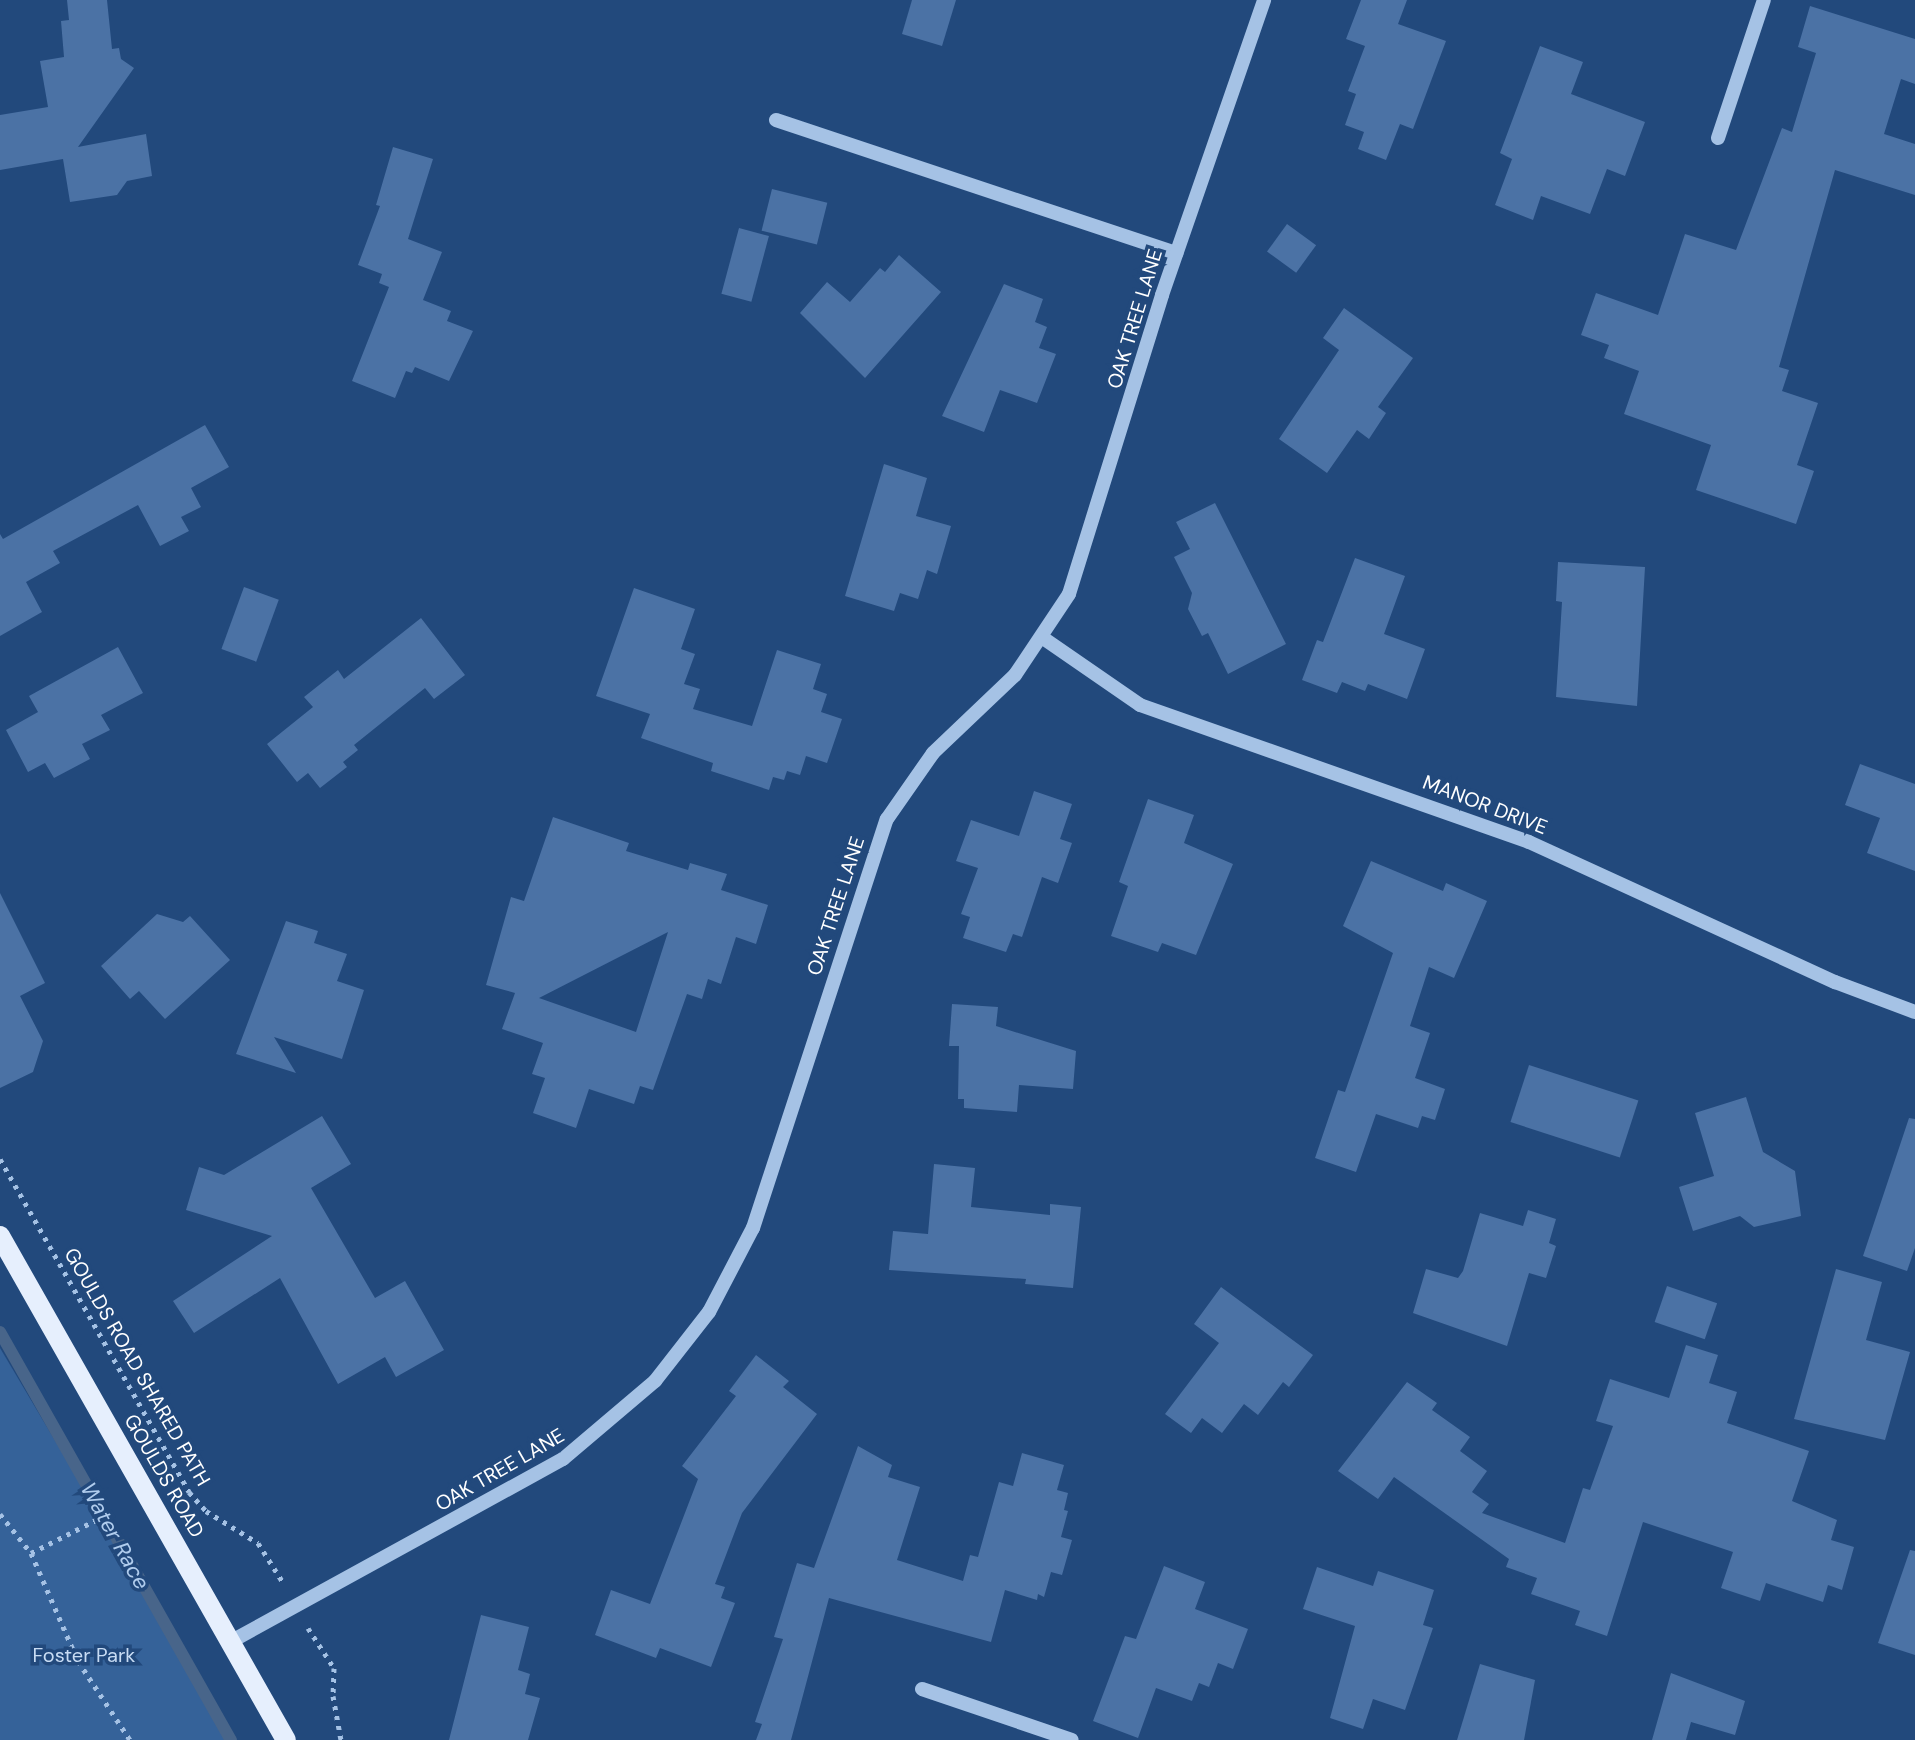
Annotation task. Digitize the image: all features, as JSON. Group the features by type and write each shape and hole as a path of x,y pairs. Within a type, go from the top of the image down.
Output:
{"main road":[{"name":"GOULDS ROAD","path":"0,1236 286,1740"}],"street":[{"name":"OAK TREE LANE","path":"230,1642 563,1459 655,1381 695,1333 753,1228 887,819 933,753 1000,692 1043,638 1088,546 1176,253 1264,0"},
{"path":"1718,138 1764,0"},
{"path":"776,120 1176,253"},
{"name":"MANOR DRIVE","path":"1043,638 1140,705 1529,842 1835,982 1915,1012"},
{"path":"922,1689 1072,1740"}],"path":[{"name":"GOULDS ROAD SHARED PATH","path":"0,1159 189,1492 206,1511 258,1543 334,1668 333,1696 341,1740"},
{"path":"31,1553 110,1513"},
{"path":"0,1514 31,1553 78,1661 130,1740"}],"green space":[{"name":"Foster Park","path":"0,1348 183,1656 231,1740 0,1740"}],"building":[{"path":"67,0 107,0 112,49 119,48 121,59 134,68 78,147 146,134 152,176 127,181 117,195 70,202 63,159 0,170 0,115 48,107 40,61 64,57 61,21 69,20"},
{"path":"912,0 956,0 942,46 902,34"},
{"path":"1361,0 1407,0 1398,24 1446,41 1413,129 1400,124 1386,160 1358,149 1364,132 1345,125 1356,94 1348,91 1365,46 1346,39"},
{"path":"1810,6 1915,39 1915,84 1901,79 1884,134 1915,144 1915,195 1835,170 1779,367 1789,370 1782,391 1818,403 1797,465 1814,471 1796,524 1696,490 1711,445 1624,414 1639,371 1604,358 1609,345 1581,335 1596,293 1658,315 1685,234 1736,250 1782,128 1792,132 1816,53 1798,47"},
{"path":"1540,46 1583,62 1571,94 1645,122 1625,176 1607,169 1590,214 1541,196 1533,220 1495,205 1512,159 1500,153"},
{"path":"393,147 433,159 408,239 442,252 423,300 451,311 447,321 473,331 449,381 415,367 412,373 406,371 395,398 352,381 389,287 379,283 382,274 358,265 380,206 376,205"},
{"path":"772,189 827,203 817,245 762,231"},
{"path":"1287,224 1316,245 1296,273 1267,252"},
{"path":"739,228 769,236 751,302 721,294"},
{"path":"899,255 941,292 865,378 800,313 827,282 850,302 880,268 885,272"},
{"path":"1004,284 1043,299 1035,322 1047,327 1039,348 1056,354 1037,403 1000,390 984,432 942,416"},
{"path":"1344,308 1413,358 1378,407 1386,413 1369,439 1357,430 1327,473 1279,439 1339,350 1323,338"},
{"path":"205,425 229,467 191,488 201,507 181,517 189,531 160,546 138,505 53,551 60,563 26,582 42,612 0,636 0,534 3,539"},
{"path":"884,464 927,478 916,516 951,526 937,574 927,570 918,599 900,593 894,611 845,596"},
{"path":"1215,503 1286,644 1228,674 1208,633 1202,636 1188,609 1192,593 1174,557 1190,549 1176,522"},
{"path":"1355,558 1405,576 1384,634 1425,649 1407,699 1368,684 1365,691 1342,682 1337,693 1302,680 1317,640 1323,642"},
{"path":"1558,562 1645,567 1637,706 1556,697 1562,602 1556,601"},
{"path":"244,587 279,600 256,662 221,649"},
{"path":"634,588 695,609 681,649 695,654 684,684 700,689 693,709 752,726 777,650 821,664 813,689 827,694 821,712 842,719 827,763 806,756 800,775 787,771 784,780 773,777 769,790 711,771 713,763 641,738 650,714 596,696"},
{"path":"421,618 465,675 434,699 425,688 354,745 358,750 343,762 347,767 320,788 308,773 297,782 267,744 313,707 304,697 338,670 344,679"},
{"path":"118,647 143,693 101,715 110,730 82,744 90,759 54,778 45,763 28,772 6,730 38,712 29,696"},
{"path":"1860,764 1915,784 1915,871 1867,853 1880,818 1845,805"},
{"path":"1034,791 1072,804 1060,839 1072,843 1058,883 1042,877 1022,937 1013,934 1006,952 963,938 970,917 961,914 978,868 956,861 971,820 1019,836"},
{"path":"1148,799 1194,815 1184,843 1233,864 1196,955 1162,943 1158,952 1111,936 1128,886 1119,882"},
{"path":"553,817 629,843 626,851 688,870 690,863 727,874 721,890 768,905 756,944 736,937 721,984 708,979 702,999 687,994 653,1090 640,1086 634,1104 589,1089 576,1128 533,1113 545,1078 532,1074 543,1043 502,1029 515,993 486,985 511,897 524,901","holes":["668,932 636,1032 539,998"]},
{"path":"1371,861 1443,891 1446,883 1487,901 1454,978 1429,967 1410,1026 1430,1033 1415,1078 1445,1089 1435,1120 1422,1116 1418,1128 1376,1114 1356,1172 1315,1158 1338,1090 1345,1092 1393,953 1343,926"},
{"path":"0,893 45,983 20,996 43,1041 33,1072 0,1088"},
{"path":"157,914 183,922 190,916 230,960 165,1019 139,991 130,999 101,966"},
{"path":"286,921 318,931 314,943 347,954 337,981 364,990 342,1059 274,1037 296,1073 236,1054"},
{"path":"952,1004 998,1007 996,1026 1076,1051 1073,1089 1019,1085 1017,1112 964,1108 964,1099 958,1099 959,1046 949,1046"},
{"path":"1529,1065 1638,1101 1620,1158 1510,1122"},
{"path":"1746,1097 1763,1152 1795,1171 1801,1216 1754,1227 1740,1216 1693,1231 1679,1187 1714,1176 1695,1113"},
{"path":"322,1116 351,1164 311,1188 375,1298 405,1281 444,1350 396,1377 385,1357 338,1384 280,1278 194,1333 173,1301 272,1236 186,1210 199,1167 224,1175"},
{"path":"1909,1118 1915,1119 1915,1248 1907,1271 1863,1256"},
{"path":"934,1164 975,1168 971,1207 1050,1215 1050,1204 1081,1207 1073,1288 1025,1284 1026,1279 889,1270 893,1231 928,1234"},
{"path":"1528,1210 1556,1219 1549,1243 1556,1246 1546,1278 1529,1273 1507,1346 1413,1313 1426,1269 1458,1278 1463,1271 1480,1213 1523,1226"},
{"path":"1836,1269 1882,1282 1866,1340 1910,1352 1885,1440 1794,1419"},
{"path":"1667,1286 1717,1303 1705,1339 1655,1322"},
{"path":"1221,1287 1313,1355 1289,1387 1283,1382 1258,1415 1244,1404 1222,1433 1202,1418 1191,1433 1165,1414 1219,1343 1194,1324"},
{"path":"1686,1345 1718,1355 1709,1383 1737,1392 1727,1423 1809,1451 1792,1501 1837,1520 1831,1540 1854,1547 1842,1590 1828,1585 1823,1602 1766,1583 1760,1601 1721,1588 1733,1552 1643,1522 1607,1636 1575,1625 1580,1611 1531,1594 1537,1578 1506,1567 1509,1559 1394,1477 1378,1499 1338,1471 1407,1382 1437,1403 1432,1410 1470,1437 1460,1451 1487,1471 1472,1492 1489,1504 1482,1513 1565,1543 1583,1488 1590,1490 1613,1426 1596,1421 1610,1379 1669,1398"},
{"path":"756,1355 789,1381 783,1387 817,1414 742,1513 715,1584 725,1587 721,1598 735,1603 711,1667 660,1648 656,1658 595,1635 611,1590 650,1604 698,1479 682,1466 736,1396 729,1391"},
{"path":"858,1446 892,1465 888,1477 920,1487 897,1560 963,1581 970,1555 978,1557 999,1482 1013,1486 1022,1453 1064,1465 1057,1490 1068,1493 1064,1510 1068,1511 1061,1537 1072,1540 1062,1575 1051,1572 1044,1597 1038,1594 1037,1600 1005,1590 991,1642 829,1598 791,1740 756,1740 762,1724 755,1722 783,1639 774,1637 797,1563 814,1568"},
{"path":"1910,1550 1915,1551 1915,1655 1878,1643"},
{"path":"1164,1566 1205,1582 1195,1609 1248,1629 1233,1669 1218,1663 1209,1687 1199,1683 1192,1701 1156,1688 1138,1738 1093,1721 1125,1636 1136,1639"},
{"path":"1317,1567 1373,1586 1378,1571 1434,1590 1423,1625 1433,1628 1405,1710 1373,1699 1363,1729 1330,1718 1355,1626 1303,1609"},
{"path":"481,1615 529,1627 518,1670 530,1674 525,1694 540,1698 528,1740 449,1740"},
{"path":"1480,1664 1535,1680 1524,1740 1457,1740"},
{"path":"1671,1673 1745,1701 1735,1735 1691,1722 1686,1740 1652,1740"}],"waterway":[{"name":"Water Race","path":"0,1332 231,1740"}]}
